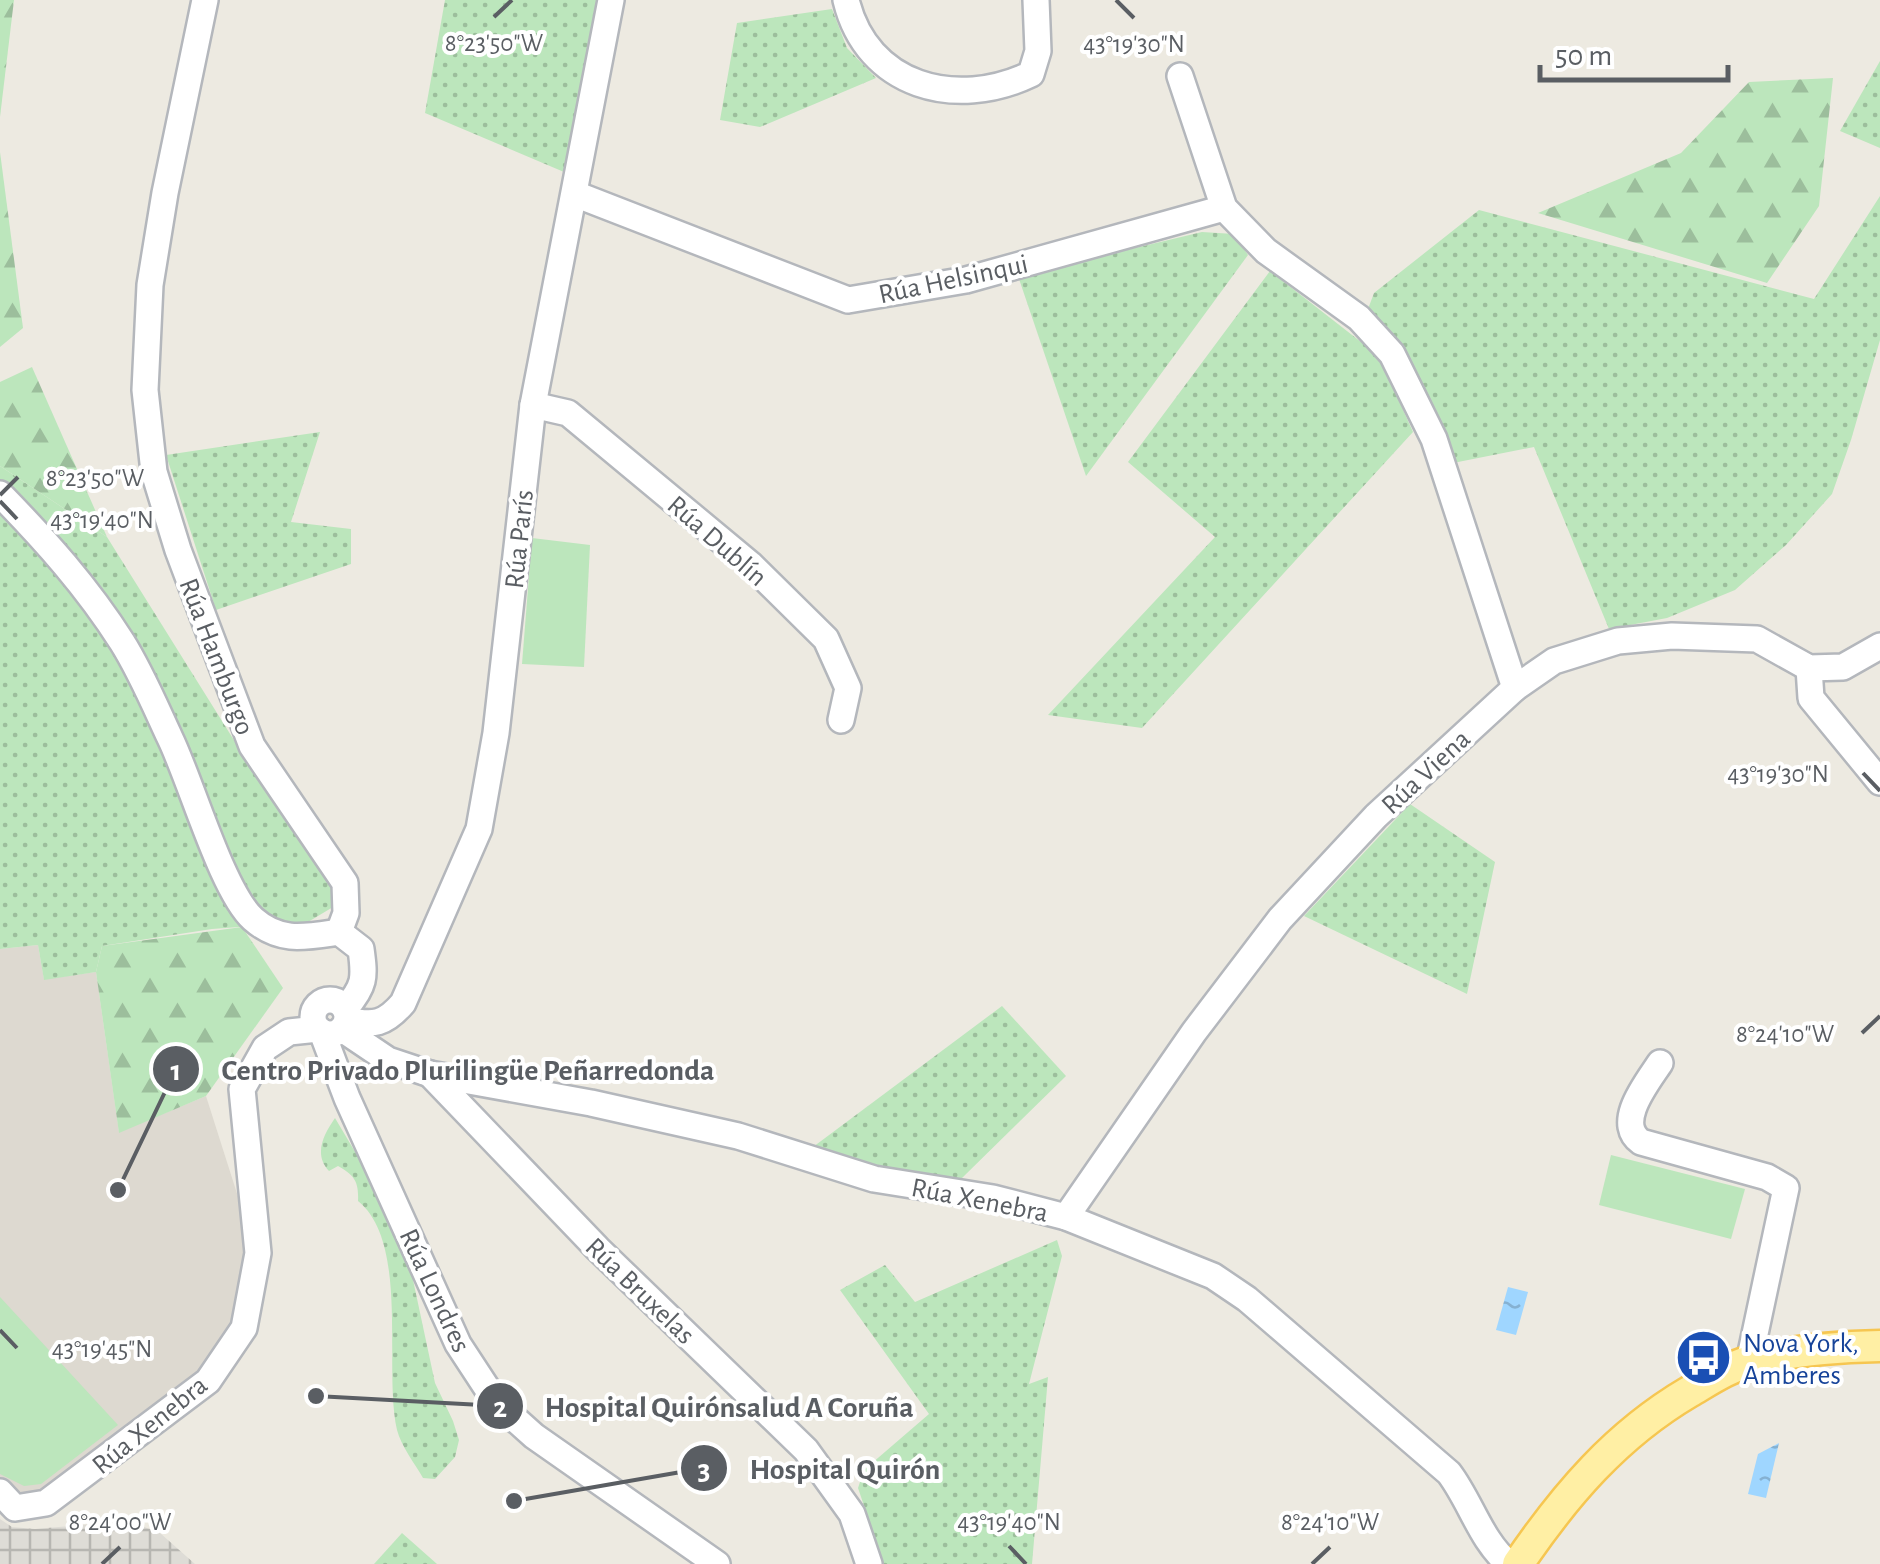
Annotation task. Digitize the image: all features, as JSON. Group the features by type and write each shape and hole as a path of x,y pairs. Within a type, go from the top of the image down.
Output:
{"main road":[{"path":"1518,1564 1555,1510 1627,1434 1714,1377 1750,1362 1821,1349 1880,1346"}],"street":[{"name":"Rúa Hamburgo","path":"205,0 150,285 145,390 154,472 178,550 252,746 345,883 346,913 339,932"},
{"name":"Rúa París","path":"335,1024 371,1026 388,1020 403,1003 479,829 496,734 533,405 610,0"},
{"path":"846,0 864,47 897,75 946,91 1008,85 1031,74 1038,51 1036,0"},
{"path":"1180,76 1224,208 1266,251 1358,318 1392,354 1434,438 1516,688"},
{"name":"Rúa Helsinqui","path":"575,194 848,300 966,280 1224,208"},
{"name":"Rúa Dublín","path":"533,405 568,413 750,564 826,638 848,688 841,720"},
{"path":"0,494 83,585 124,644 173,742 234,893 249,916 268,931 291,939 339,932 361,949 365,976 358,994 335,1024"},
{"name":"Rúa Viena","path":"1066,1217 1194,1032 1280,920 1376,816 1516,688 1554,661 1618,641 1672,636 1757,639 1809,668"},
{"path":"1880,646 1843,667 1809,668 1810,698 1880,782"},
{"name":"Rúa Xenebra","path":"0,1492 14,1508 46,1503 208,1381 244,1328 258,1253 242,1088 265,1048 289,1032 335,1024 388,1060 430,1074 720,1132 874,1179 993,1198 1066,1217 1212,1276 1247,1298 1449,1473 1492,1546 1510,1564"},
{"name":"Rúa Londres","path":"335,1024 348,1098 458,1344 496,1402 534,1436 717,1564"},
{"path":"1660,1063 1638,1098 1629,1126 1632,1136 1640,1142 1768,1177 1786,1188 1750,1362"},
{"name":"Rúa Bruxelas","path":"430,1074 598,1249 806,1450 852,1514 869,1564"}],"shaded area":[{"path":"38,945 44,979 96,972 119,1132 206,1096 254,1247 240,1317 196,1373 43,1491 23,1493 0,1482 0,949"},
{"path":"0,1519 12,1527 35,1529 129,1521 160,1533 195,1564 0,1564"}],"green space":[{"path":"0,0 14,0 0,117"},
{"path":"445,0 597,0 564,172 425,113"},
{"path":"832,9 847,48 876,78 760,127 720,120 737,23"},
{"path":"1880,61 1880,148 1840,131"},
{"path":"1833,78 1819,206 1767,283 1538,213 1681,153 1749,82"},
{"path":"0,152 23,328 0,347"},
{"path":"1880,196 1880,340 1832,494 1786,545 1735,590 1667,618 1609,629 1534,447 1453,463 1434,409 1403,347 1368,309 1374,293 1479,210 1814,299"},
{"path":"1202,232 1234,234 1248,255 1086,476 1018,276"},
{"path":"1270,271 1379,356 1413,432 1142,728 1048,715 1215,537 1128,462"},
{"path":"32,367 107,537 0,466 0,382"},
{"path":"320,432 291,522 351,529 351,564 216,610 166,455"},
{"path":"0,466 107,537 272,801 331,880 333,907 308,922 212,929 102,946 96,972 44,980 38,945 0,949"},
{"path":"532,538 590,545 584,667 522,664"},
{"path":"1410,804 1495,862 1467,994 1304,916"},
{"path":"242,927 283,988 206,1096 119,1133 96,972 102,946"},
{"path":"1002,1006 1066,1076 961,1179 890,1169 813,1147"},
{"path":"335,1118 370,1177 409,1261 435,1383 459,1440 455,1457 435,1479 423,1478 397,1430 390,1276 384,1246 374,1220 358,1201 354,1179 338,1166 329,1171 324,1164 322,1144"},
{"path":"1611,1155 1745,1189 1731,1239 1599,1205"},
{"path":"1057,1240 1062,1256 1029,1384 1048,1377 1032,1564 879,1564 875,1538 858,1488 864,1470 929,1414 840,1290 885,1265 915,1302"},
{"path":"0,1297 118,1425 41,1484 24,1486 0,1474"},
{"path":"402,1533 437,1564 374,1564"}],"water":[{"path":"1508,1287 1528,1292 1516,1335 1496,1330"},
{"path":"1779,1443 1766,1498 1748,1494 1758,1454"}],"place":[{"name":"Centro Privado Plurilingüe Peñarredonda","path":"118,1190"},
{"name":"Nova York, Amberes","path":"1704,1358"},
{"name":"Hospital Quirónsalud A Coruña","path":"316,1396"},
{"name":"Hospital Quirón","path":"514,1501"}]}
